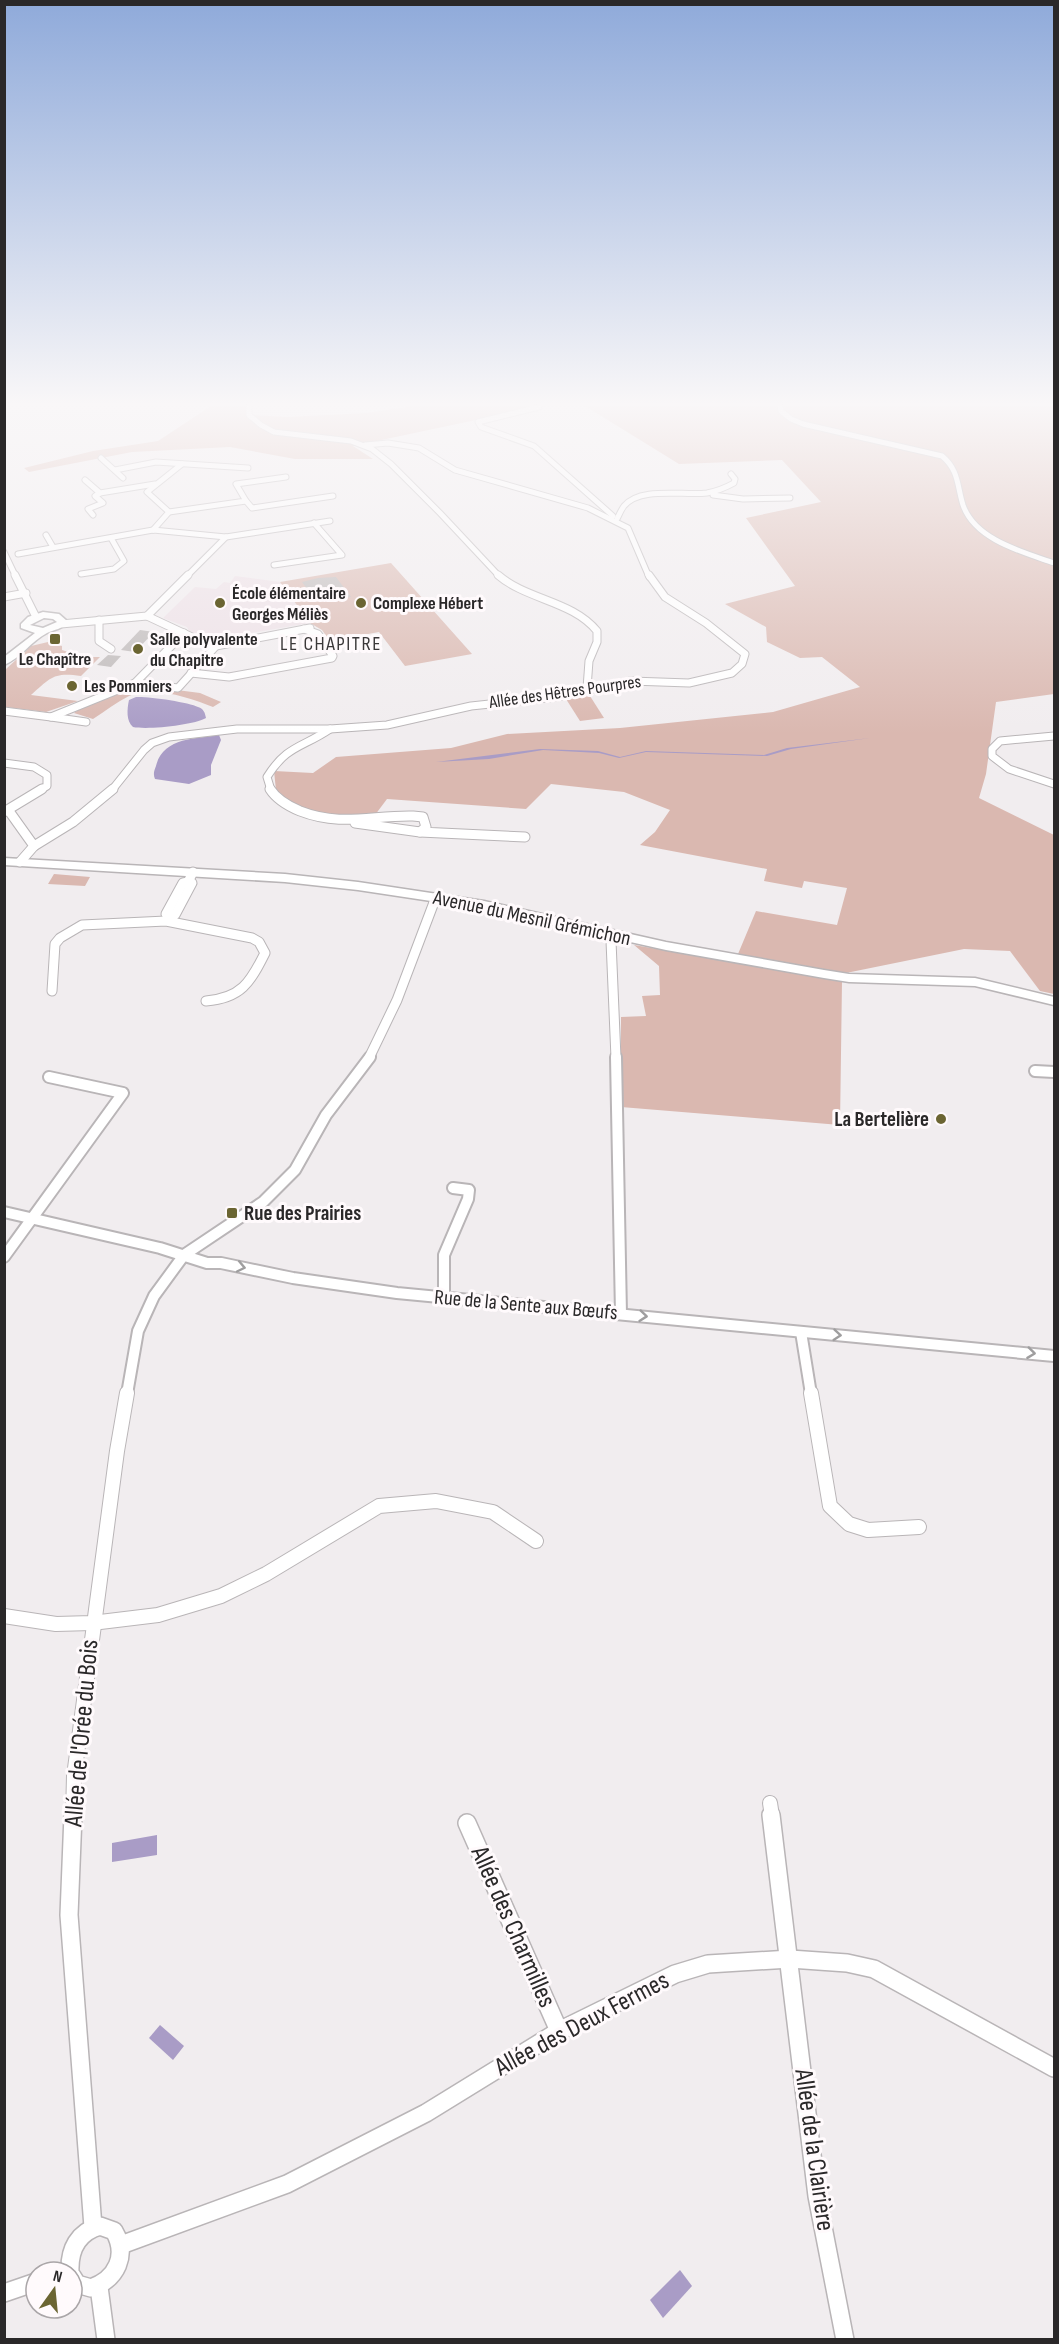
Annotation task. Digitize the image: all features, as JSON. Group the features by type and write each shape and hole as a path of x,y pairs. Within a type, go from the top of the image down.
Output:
{"street":[{"path":"153,530 166,515"},
{"path":"442,515 487,565 511,586 580,616 597,631 598,639 589,660 587,688"},
{"path":"606,515 619,521"},
{"path":"613,515 619,521"},
{"path":"619,515 619,521"},
{"path":"968,515 980,529 1021,551 1054,563"},
{"path":"18,554 153,530 226,537 330,521"},
{"name":"Allée des Hêtres Pourpres","path":"20,862 34,846 73,822 109,794 144,750 169,736 237,729 330,729 387,725 471,706 556,697 587,688 631,681 689,683 709,680 732,672 742,664 745,654 706,623 665,597 649,576 627,528 619,521"},
{"path":"274,565 342,555 314,523"},
{"path":"46,536 53,548"},
{"path":"147,616 226,537"},
{"path":"81,574 114,569 124,561 111,538"},
{"path":"4,552 12,564 36,617"},
{"path":"4,565 12,564"},
{"path":"4,597 26,593"},
{"path":"4,651 26,633 24,624 36,617 56,616 62,621 61,624"},
{"path":"4,662 44,631 61,624 147,616 209,645 216,646 313,628"},
{"path":"99,620 99,641 111,649"},
{"path":"26,629 44,631"},
{"path":"191,673 229,677 332,658 333,656 318,634 304,629"},
{"path":"51,717 135,682 184,633"},
{"path":"135,682 178,688 216,646"},
{"path":"4,711 86,722"},
{"path":"330,729 321,736 295,746 277,761 267,777 271,792 287,805 312,815 383,829 525,837"},
{"path":"1054,736 1000,741 994,745 992,750 993,758 1000,765 1036,780 1054,784"},
{"path":"4,763 34,767 48,775 47,786 7,811 34,846"},
{"path":"347,821 376,817 416,816 426,821 426,827 420,832"},
{"name":"Avenue du Mesnil Grémichon","path":"4,861 191,877 285,878 436,897 677,948 841,976 975,982 1054,1001"},
{"path":"52,991 55,944 70,931 82,926 168,918 175,915 192,883 191,877"},
{"name":"Allée de l'Orée du Bois","path":"93,2227 69,1915 74,1776 92,1623 117,1451 138,1331 154,1296 184,1255 263,1202 295,1170 326,1115 367,1063 397,1000 436,897"},
{"path":"168,918 252,938 263,947 262,959 237,995 227,1000 207,1001"},
{"path":"615,935 611,941 616,1060 621,1314"},
{"path":"1035,1071 1054,1072"},
{"path":"4,1257 123,1093 48,1077"},
{"path":"444,1297 444,1255 467,1208 469,1197 469,1190 453,1188"},
{"name":"Rue de la Sente aux Bœufs","path":"4,1212 184,1255 207,1263 221,1263 293,1278 397,1293 1054,1356"},
{"path":"801,1332 830,1506 849,1524 868,1530 919,1527"},
{"path":"4,1616 45,1623 92,1623 158,1615 221,1596 266,1574 379,1506 436,1501 493,1512 536,1541"},
{"name":"Allée de la Clairière","path":"770,1803 817,2196 845,2340"},
{"name":"Allée des Charmilles","path":"467,1823 559,2031"},
{"name":"Allée des Deux Fermes","path":"121,2245 287,2184 426,2113 559,2031 675,1974 708,1964 790,1959 847,1963 874,1969 1054,2068"},
{"path":"71,2260 72,2249 77,2240 93,2227 100,2226 114,2231 121,2245 121,2255 114,2274 99,2287 84,2287"},
{"path":"4,2293 24,2286"},
{"path":"99,2287 106,2340"}],"shaded area":[{"path":"758,515 1054,515 1054,694 996,702 986,774 979,798 1054,835 1054,994 1040,991 1010,951 964,949 846,973 738,954 756,911 837,925 847,888 804,881 802,888 764,881 767,869 640,845 655,832 670,810 624,792 551,784 526,809 387,799 375,815 335,816 298,806 276,790 274,771 313,773 336,757 451,748 507,734 620,728 773,712 860,687 822,657 800,658 767,642 766,627 725,604 795,586 746,518"},
{"name":"Complexe Hébert","path":"391,563 472,654 405,666 379,632 330,641 322,630 310,623 280,582"},
{"path":"235,576 280,582 310,623 209,640 189,631 187,627 163,618 195,587 216,589 224,582 230,583"},
{"path":"48,642 62,646 62,650 84,657 100,657 81,676 53,677 31,695 78,701 46,712 5,707 5,670 31,646"},
{"path":"138,685 200,693 221,702 213,707 171,694 149,692 129,696 93,719 74,713"},
{"path":"590,696 604,718 580,721 566,699"},
{"path":"136,697 149,697 193,705 203,710 206,718 171,726 133,727 128,718 128,707 129,700"},
{"path":"219,735 221,740 211,765 211,775 189,784 155,779 155,768 166,749 182,741"},
{"path":"870,738 791,749 767,756 646,752 619,758 599,753 543,750 489,759 436,762 540,749 598,751 620,757 646,751 764,755 787,748"},
{"path":"54,874 90,877 85,886 48,884"},
{"path":"634,945 842,981 840,1125 621,1107 621,1017 646,1016 642,996 660,995 659,966"},
{"path":"157,1835 157,1855 112,1862 112,1843"},
{"path":"160,2025 184,2046 173,2060 149,2038"},
{"path":"680,2270 692,2286 663,2318 650,2300"}],"building":[{"path":"336,577 351,597 315,600 302,582 318,578"},
{"path":"140,630 154,632 135,652 121,650"},
{"path":"108,655 121,656 111,667 97,665"}],"place":[{"name":"École élémentaire Georges Méliès","path":"220,603"},
{"name":"Complexe Hébert","path":"361,603"},
{"name":"Le Chapître","path":"55,639"},
{"name":"Salle polyvalente du Chapitre","path":"138,649"},
{"name":"Les Pommiers","path":"72,686"},
{"name":"La Bertelière","path":"941,1119"},
{"name":"Rue des Prairies","path":"232,1213"}],"district":[{"name":"LE CHAPITRE","path":"331,644"}]}
